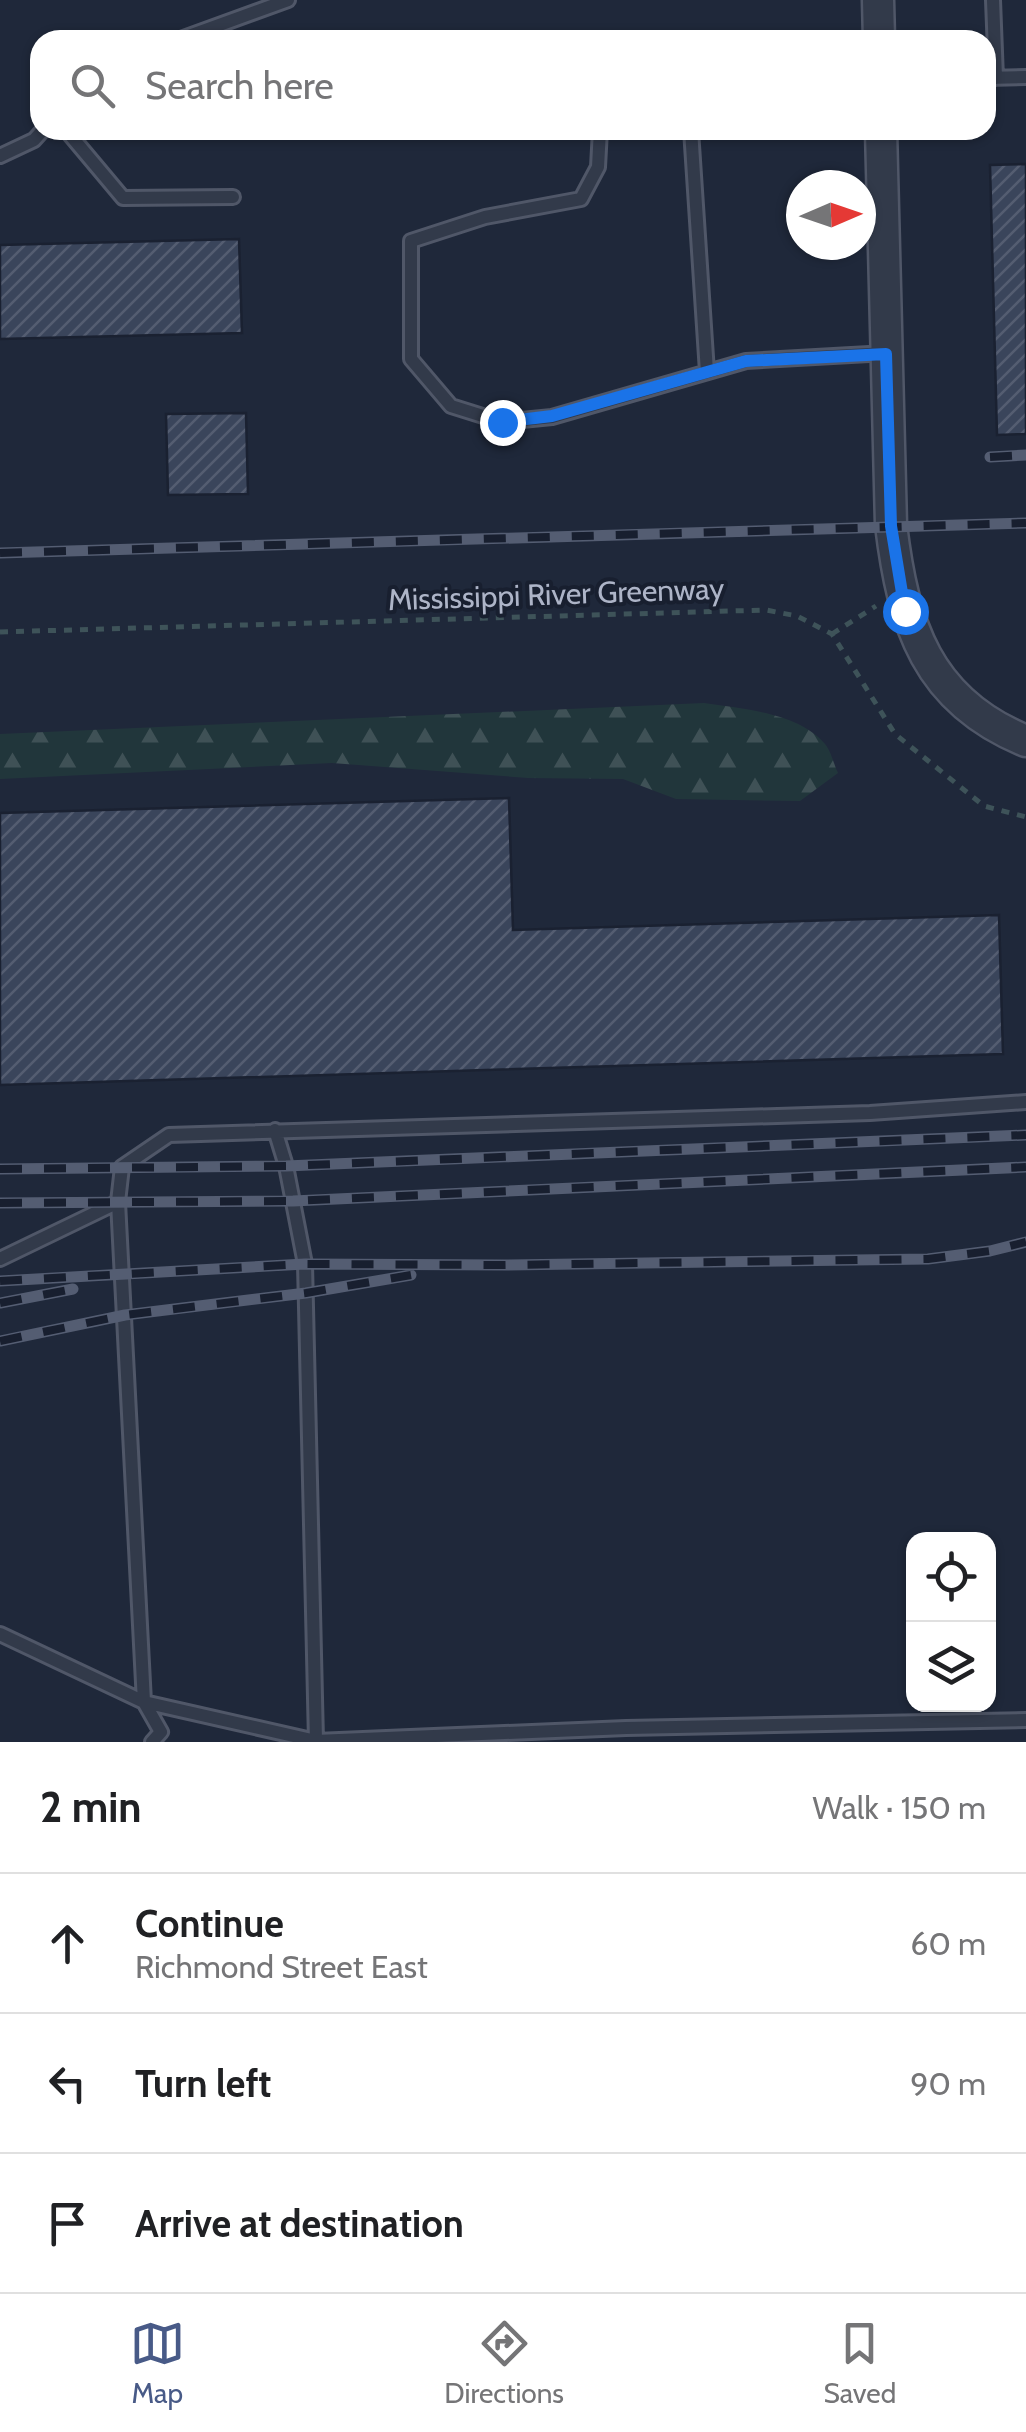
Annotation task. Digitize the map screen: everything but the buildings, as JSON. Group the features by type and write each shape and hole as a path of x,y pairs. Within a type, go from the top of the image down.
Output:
{"street":[{"path":"878,0 879,30"},
{"path":"881,140 891,526 900,590 922,649 942,683 967,709 995,728 1026,741"}],"lane":[{"path":"206,30 288,0"},
{"path":"992,0 992,30"},
{"path":"996,78 1026,77"},
{"path":"0,156 34,140"},
{"path":"74,140 123,198 234,198"},
{"path":"599,140 598,167 582,198 485,217 411,240 411,359 451,406 502,422 552,416 746,361 886,354"},
{"path":"692,140 707,372"},
{"path":"152,1742 160,1732 144,1702 118,1202 122,1167 169,1135 870,1113 1026,1102"},
{"path":"275,1130 305,1264 316,1741"},
{"path":"0,1259 118,1202"},
{"path":"0,1634 144,1702 316,1741 626,1735 1026,1720"}],"path":[{"path":"900,590 832,634 895,734 984,806 1026,817"},
{"name":"Mississippi River Greenway","path":"0,632 766,610 797,616 832,634"}],"green space":[{"path":"704,703 752,710 800,725 825,744 838,773 800,801 676,799 623,779 528,778 332,763 0,779 0,734"}],"railway":[{"path":"990,457 1026,455"},
{"path":"0,553 1026,523"},
{"path":"0,1169 286,1166 1026,1135"},
{"path":"0,1203 293,1201 1026,1167"},
{"path":"0,1281 305,1264 928,1259 1026,1242"},
{"path":"0,1341 125,1315 306,1293 411,1275"},
{"path":"0,1303 73,1289"}],"route":[{"path":"502,422 552,416 746,361 886,354 891,526 905,611"}]}
